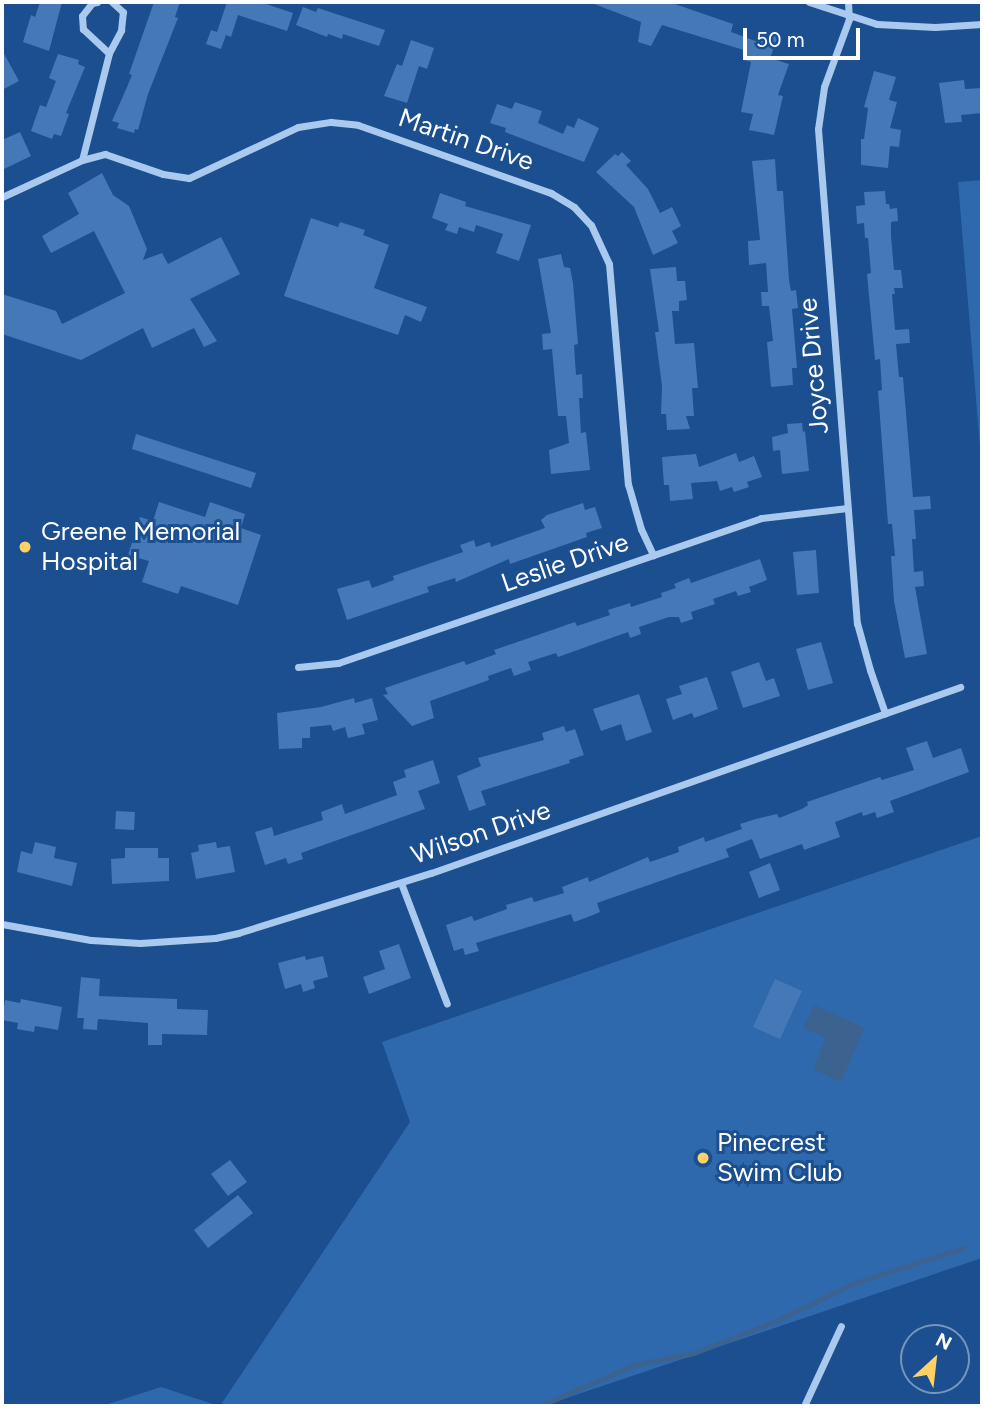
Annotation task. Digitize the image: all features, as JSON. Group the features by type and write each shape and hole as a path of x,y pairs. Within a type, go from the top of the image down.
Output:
{"street":[{"path":"97,2 92,3 82,16 83,29 109,53"},
{"path":"82,160 109,53 121,30 123,12 112,2"},
{"path":"809,2 877,24 935,27 982,24"},
{"path":"848,2 849,15"},
{"name":"Joyce Drive","path":"849,15 824,87 818,129 858,623 863,648 886,713"},
{"name":"Martin Drive","path":"2,197 96,155 114,155 163,174 190,178 298,127 331,122 358,125 541,188 563,200 591,225 609,264 628,484 641,529 653,555"},
{"name":"Leslie Drive","path":"298,667 338,663 761,518 847,508"},
{"name":"Wilson Drive","path":"2,924 91,940 164,943 215,938 278,923 401,883 960,687"},
{"path":"401,883 447,1004"},
{"path":"804,1406 841,1325"}],"shaded area":[{"path":"982,180 982,471 958,182"},
{"name":"Pinecrest Swim Club","path":"982,836 982,1258 543,1406 220,1406 410,1122 382,1042"},
{"path":"814,1005 865,1028 841,1082 813,1069 826,1038 803,1028"},
{"path":"161,1387 219,1406 102,1406"}],"building":[{"path":"40,2 62,2 49,51 23,42 31,15 35,17"},
{"path":"154,2 180,2 175,17 178,18 148,94 138,130 135,129 134,133 117,128 119,123 112,121 132,75 129,74"},
{"path":"227,2 260,2 293,13 287,31 238,15 231,37 226,35 221,49 206,44 211,30 217,32"},
{"path":"589,2 669,2 733,24 731,32 758,42 762,32 778,37 770,58 789,64 778,95 783,96 774,135 749,130 753,114 741,112 751,62 744,60 747,51 662,25 651,46 638,42 641,22"},
{"path":"303,7 316,12 318,8 385,30 379,46 343,34 342,39 328,34 327,37 296,25"},
{"path":"411,40 434,48 427,69 419,66 407,103 384,96 397,64 402,66"},
{"path":"2,50 19,81 2,90"},
{"path":"58,54 79,60 78,64 85,67 66,113 69,114 61,136 54,134 52,139 31,131 40,105 46,107 56,81 49,78"},
{"path":"874,71 896,77 889,100 897,102 890,128 901,130 899,147 890,146 888,168 861,165 861,139 864,139 868,108 864,107"},
{"path":"964,80 965,89 982,88 982,113 961,115 962,122 945,123 939,83"},
{"path":"515,102 542,111 538,123 563,134 567,125 574,128 578,118 599,128 584,162 505,132 506,128 490,123 497,104 512,109"},
{"path":"20,132 31,156 2,170 2,140"},
{"path":"622,152 631,161 626,165 648,189 660,213 672,207 681,226 672,231 678,243 653,255 634,207 596,172 615,154 618,156"},
{"path":"775,159 777,191 783,191 789,280 791,291 796,290 798,308 792,309 797,368 792,368 793,385 771,387 767,342 773,341 769,306 762,306 761,292 768,292 766,263 749,265 748,241 760,240 752,161"},
{"path":"102,173 113,195 129,206 147,249 143,260 162,253 168,264 221,237 240,274 190,299 217,341 204,347 194,328 152,348 143,328 81,360 2,334 2,294 56,311 62,324 125,293 94,231 51,253 42,236 79,214 68,193"},
{"path":"885,191 886,204 889,204 890,209 897,208 898,221 891,222 891,236 894,270 901,270 903,288 894,288 895,294 892,294 895,330 909,329 910,343 896,344 899,377 903,377 913,497 930,496 931,509 914,510 916,539 912,539 914,572 923,571 924,586 915,587 927,654 905,658 894,601 891,556 895,556 892,524 888,524 878,391 882,390 880,359 875,360 867,274 871,273 868,238 865,238 864,223 857,224 856,206 865,205 864,192"},
{"path":"440,193 466,202 465,206 531,225 519,261 496,253 503,234 476,225 474,232 459,227 457,234 445,230 448,224 432,218"},
{"path":"311,218 338,227 340,222 365,230 363,235 389,245 374,288 427,307 421,322 405,315 398,335 284,296"},
{"path":"561,254 564,267 570,268 573,283 578,344 574,345 576,375 582,374 583,398 579,398 581,433 586,432 590,470 551,474 549,450 569,443 566,416 558,416 552,349 543,350 542,334 551,333 538,259"},
{"path":"676,267 677,281 685,281 687,300 679,301 679,311 672,311 675,344 694,343 698,388 692,388 694,416 686,416 690,429 667,430 666,414 661,414 662,386 655,332 659,332 650,269"},
{"path":"802,423 809,471 782,474 780,450 773,451 772,437 788,433 787,424"},
{"path":"136,434 256,473 251,488 132,449"},
{"path":"736,453 739,462 754,456 762,477 747,482 749,487 734,492 732,487 720,491 717,481 691,483 693,499 670,501 669,485 664,485 662,457 696,454 699,467"},
{"path":"159,502 205,517 210,502 245,514 241,528 261,535 238,605 181,586 178,594 142,582 149,561 128,555 140,517 153,521"},
{"path":"583,503 585,510 595,507 602,528 586,533 587,537 510,564 509,559 456,582 455,578 427,587 429,592 347,620 337,589 369,580 372,588 394,580 393,576 463,552 460,545 474,540 476,547 490,542 491,547 545,528 541,520 547,515"},
{"path":"816,550 819,593 797,595 793,552"},
{"path":"760,559 767,580 749,587 751,592 738,596 736,591 713,599 715,604 691,612 693,619 681,623 679,617 669,617 639,627 641,634 630,638 628,632 558,657 556,653 528,662 531,670 514,676 511,668 488,676 489,680 430,701 434,718 412,726 383,695 388,694 385,688 464,661 466,665 496,654 494,650 575,622 577,626 610,615 608,610 630,603 631,607 662,597 661,593 676,588 674,584 689,578 691,583"},
{"path":"821,642 833,683 808,690 796,649"},
{"path":"759,662 766,681 774,678 780,696 743,708 731,672"},
{"path":"707,677 718,709 694,718 692,713 673,720 666,699 682,694 679,686"},
{"path":"639,694 652,732 626,741 621,724 601,731 593,709"},
{"path":"354,698 355,703 372,698 378,720 362,724 365,734 348,738 345,727 333,731 331,725 310,727 310,738 302,738 302,748 279,749 277,713 321,707"},
{"path":"564,726 566,732 575,729 584,755 569,760 570,763 481,791 486,805 469,811 457,776 481,766 478,758 544,740 542,733"},
{"path":"927,741 933,758 961,748 969,772 890,801 894,812 877,818 875,812 863,816 862,812 835,822 840,837 804,850 802,844 760,859 752,839 726,849 729,857 597,903 600,912 588,917 574,922 571,914 476,943 479,951 465,955 463,948 454,951 446,925 472,916 474,921 507,909 506,905 532,897 534,902 564,893 562,887 588,877 589,882 648,857 650,862 679,852 678,847 704,837 705,842 742,829 740,824 777,814 779,818 802,809 808,805 807,802 880,777 882,780 914,770 906,748"},
{"path":"433,760 440,783 418,791 425,809 301,853 303,859 288,864 286,858 265,865 255,832 272,827 274,836 323,820 321,812 342,804 345,814 397,795 393,782 406,777 404,770"},
{"path":"116,811 135,812 134,830 115,829"},
{"path":"35,842 56,847 54,858 77,863 72,886 17,872 21,851 32,854"},
{"path":"216,842 217,848 230,846 235,872 196,879 191,853 199,851 198,845"},
{"path":"125,848 158,848 158,858 169,858 169,881 112,884 111,859 125,858"},
{"path":"770,863 780,890 759,898 749,872"},
{"path":"399,944 411,978 369,994 363,977 385,969 379,951"},
{"path":"305,956 306,960 323,956 328,977 313,981 315,988 303,992 301,984 285,989 278,963"},
{"path":"81,977 100,979 99,996 177,999 177,1009 208,1010 207,1035 162,1034 162,1045 148,1045 148,1023 98,1019 97,1030 83,1029 84,1018 77,1018"},
{"path":"775,979 802,991 780,1039 753,1027"},
{"path":"21,999 62,1007 58,1030 35,1026 34,1032 17,1029 18,1023 2,1020 5,1000 20,1003"},
{"path":"230,1160 247,1182 228,1196 211,1174"},
{"path":"238,1195 253,1213 208,1248 194,1230"}],"waterway":[{"path":"540,1406 634,1365 694,1353 771,1323 855,1283 963,1248"}],"place":[{"name":"Greene Memorial Hospital","path":"25,547"},
{"name":"Pinecrest Swim Club","path":"703,1158"}]}
